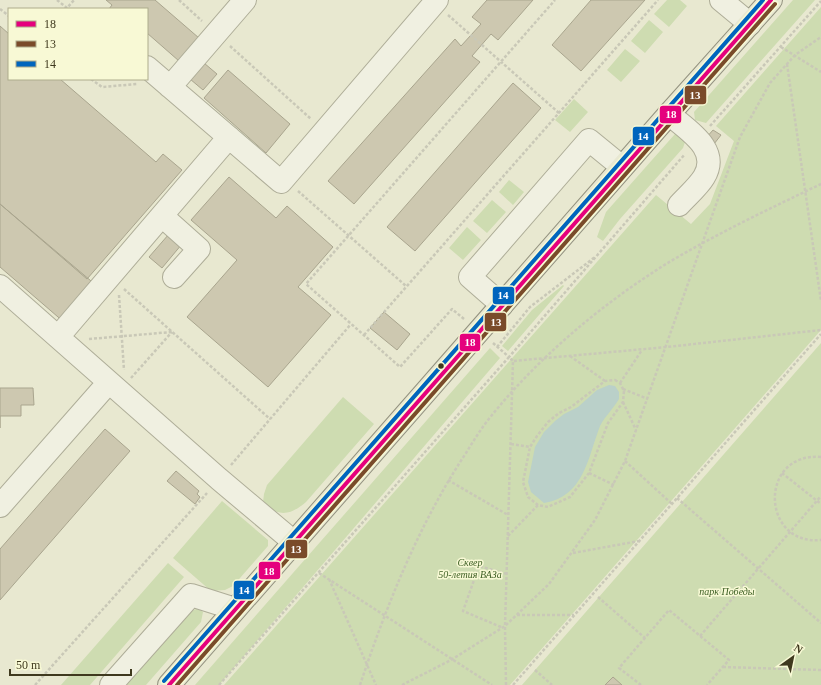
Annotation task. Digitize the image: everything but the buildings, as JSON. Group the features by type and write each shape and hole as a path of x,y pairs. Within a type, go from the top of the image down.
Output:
{"main road":[{"path":"169,685 668,114 771,0"}],"lane":[{"path":"170,87 245,0"},
{"path":"721,0 750,24"},
{"path":"148,77 170,87 281,182 325,131 441,6"},
{"path":"668,114 698,140 708,155 708,166 704,177 679,205"},
{"path":"58,337 228,137"},
{"path":"502,304 470,277 589,140 622,168"},
{"path":"162,216 199,249 174,277"},
{"path":"0,286 58,337 117,380 219,479 295,542"},
{"path":"0,506 117,380"},
{"path":"111,685 191,595 235,609"}],"path":[{"path":"57,0 67,8 74,0"},
{"path":"179,0 325,131"},
{"path":"466,321 452,309 400,367 306,284 555,0"},
{"path":"364,335 658,0"},
{"path":"219,685 821,1"},
{"path":"441,6 558,113"},
{"path":"0,9 8,15"},
{"path":"402,685 451,660 505,626 517,616 549,584 595,520 625,461 667,347 740,137 770,83 795,56 821,38"},
{"path":"781,47 821,72"},
{"path":"787,64 821,300"},
{"path":"92,80 102,87 126,80"},
{"path":"360,685 385,616 417,539 448,480 492,414 544,358 586,322 636,285 667,264 703,244 821,184"},
{"path":"293,187 406,286"},
{"path":"497,346 530,307 599,254"},
{"path":"119,284 270,419"},
{"path":"117,380 122,336 119,292"},
{"path":"35,685 219,479 351,324"},
{"path":"492,343 513,360 667,347 821,330"},
{"path":"83,339 172,332"},
{"path":"130,378 172,332"},
{"path":"513,685 821,334"},
{"path":"620,383 642,349"},
{"path":"570,356 605,381"},
{"path":"506,685 505,626 513,360"},
{"path":"623,402 608,423 588,473 570,497 548,507 538,505 528,497 524,482 530,448 548,422 605,381 615,380 620,383 623,389 623,402 636,431"},
{"path":"623,389 648,399"},
{"path":"511,444 530,448"},
{"path":"821,457 807,457 800,460 782,473 775,490 775,506 782,523 790,532 803,538 821,540"},
{"path":"625,461 672,504"},
{"path":"588,473 614,485"},
{"path":"782,473 821,504"},
{"path":"448,480 508,516"},
{"path":"700,636 821,496"},
{"path":"677,498 821,623"},
{"path":"508,536 538,505"},
{"path":"572,553 640,541"},
{"path":"502,628 463,611 479,566 507,574"},
{"path":"319,573 451,660 492,685"},
{"path":"328,579 376,685"},
{"path":"598,597 645,638"},
{"path":"641,685 620,668 669,610 729,660 707,685"},
{"path":"517,616 574,615"},
{"path":"723,667 821,670"},
{"path":"535,670 552,685"}],"green space":[{"path":"667,0 680,0 687,6 669,27 654,14"},
{"path":"793,0 815,0 706,123 695,120 694,112"},
{"name":"Сквер 50-летия ВАЗа","path":"821,7 821,330 510,685 224,685 656,195 691,224 710,204 734,141 716,126"},
{"path":"649,20 663,32 645,53 631,41"},
{"path":"625,49 640,61 621,82 607,70"},
{"path":"574,99 588,112 570,132 555,120"},
{"path":"675,134 679,134 686,139 683,148 620,219 603,241 597,237 606,212"},
{"path":"509,180 524,192 513,205 499,192"},
{"path":"492,200 506,212 487,233 473,221"},
{"path":"467,227 481,240 463,260 449,248"},
{"path":"563,285 564,286 508,351 502,346 532,310"},
{"name":"парк Победы","path":"821,343 821,685 522,685"},
{"path":"490,348 500,358 219,685 195,685"},
{"path":"343,397 374,424 306,502 290,512 284,513 274,511 263,502 267,485"},
{"path":"222,501 268,540 268,546 233,586 225,590 211,591 173,558"},
{"path":"168,563 184,577 90,685 61,685"},
{"path":"198,608 203,612 201,622 146,685 125,685 190,612"}],"water":[{"path":"609,385 615,386 619,392 619,399 600,426 588,462 582,474 568,493 557,499 544,503 531,492 528,482 535,447 544,432 555,421 564,414 578,407 597,390"}],"transit line":[{"name":"14","path":"164,681 763,0"},
{"name":"18","path":"169,685 771,0"},
{"name":"13","path":"177,685 775,4"}]}
